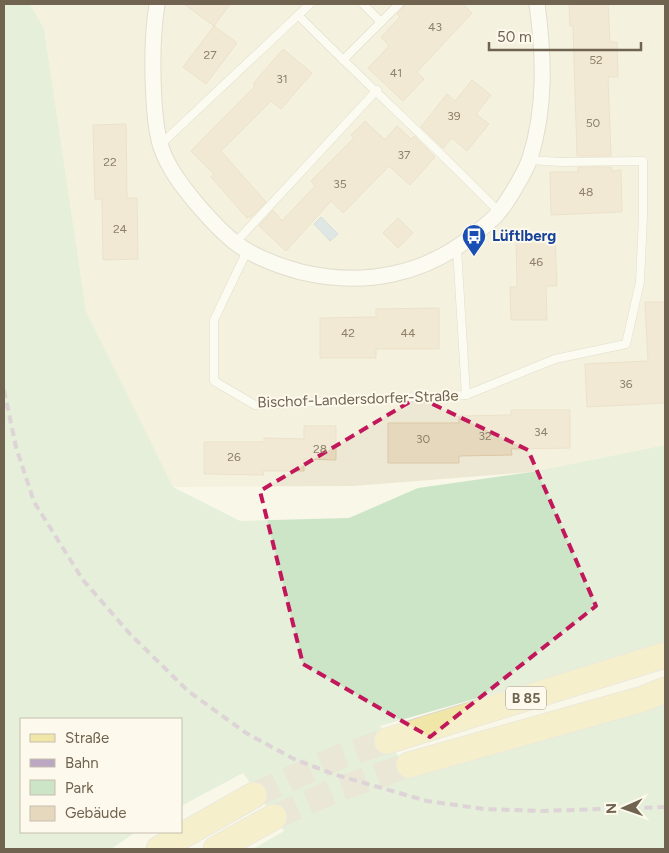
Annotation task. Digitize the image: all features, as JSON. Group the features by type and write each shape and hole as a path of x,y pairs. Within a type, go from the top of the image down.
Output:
{"main road":[{"name":"B 85","path":"387,741 665,655"},
{"name":"B 85","path":"409,765 658,695"},
{"path":"159,849 254,795"},
{"path":"216,849 274,817"}],"street":[{"path":"157,4 153,45 156,124 160,145 167,161 186,191 204,212 241,247 280,266 333,278 365,279 421,266 457,249 499,212 530,160 542,102 543,72 537,4"}],"lane":[{"path":"160,145 310,4"},
{"path":"363,4 381,22"},
{"path":"343,60 399,4"},
{"path":"298,15 343,60 377,90 499,212"},
{"name":"Bischof-Landersdorfer-Straße","path":"377,90 241,247 214,320 214,381 255,405 466,395 555,359 626,344 640,282 643,161 561,162 530,160"},
{"name":"Bischof-Landersdorfer-Straße","path":"457,249 466,395"}],"highlighted area":[{"path":"418,397 528,450 596,606 430,737 303,664 260,491"}],"shaded area":[{"path":"30,4 665,4 665,445 531,472 353,486 173,487 86,311 44,29"}],"green space":[{"path":"4,4 30,4 44,29 86,311 173,487 240,521 349,518 418,488 532,472 665,445 665,641 534,682 380,726 412,778 456,763 665,704 665,849 253,849 284,831 243,773 182,805 182,718 20,718 20,833 135,833 111,849 4,849"}],"water":[{"path":"321,217 338,234 330,241 314,224"}],"building":[{"path":"184,4 230,4 214,26"},
{"path":"404,4 463,4 472,13 417,72 424,79 403,101 368,68 389,46 381,37 400,17 397,14"},
{"path":"569,4 608,4 610,42 617,42 618,77 608,77 611,156 577,156 573,26 570,26"},
{"path":"214,26 237,43 206,84 183,67"},
{"path":"283,49 312,73 281,109 271,101 221,151 266,202 250,218 248,216 247,218 211,177 214,174 191,151 255,86 253,84"},
{"path":"472,80 491,95 476,114 489,124 467,151 452,138 443,148 421,127 447,94 455,101"},
{"path":"365,121 385,140 397,126 411,139 414,136 435,157 410,185 389,166 343,213 331,201 286,251 259,226 273,210 282,221 315,186 311,181 354,138 351,135"},
{"path":"126,124 127,198 137,198 138,259 103,260 102,199 95,199 93,125"},
{"path":"578,167 611,167 612,171 621,170 622,212 551,215 550,172 578,172"},
{"path":"398,218 413,233 398,248 383,233"},
{"path":"555,236 557,286 546,286 547,320 511,320 510,287 517,287 516,237"},
{"path":"645,302 665,302 665,403 587,407 585,364 648,361"},
{"path":"439,308 439,349 376,349 376,358 320,358 320,318 376,317 376,309"},
{"path":"511,410 570,410 570,448 511,449 512,455 459,456 459,463 388,463 388,423 459,423 459,416 511,415"},
{"path":"304,426 336,426 336,460 304,459 304,471 263,471 264,475 204,474 204,442 264,442 264,438 304,439"}],"tunnel":[{"path":"254,795 342,756 387,741"},
{"path":"274,817 339,789 409,765"}],"railway":[{"path":"4,390 16,447 34,502 83,580 130,634 188,691 246,733 294,759 333,774 427,801 484,809 541,811 665,807"}],"place":[{"name":"Lüftlberg","path":"474,257"}]}
